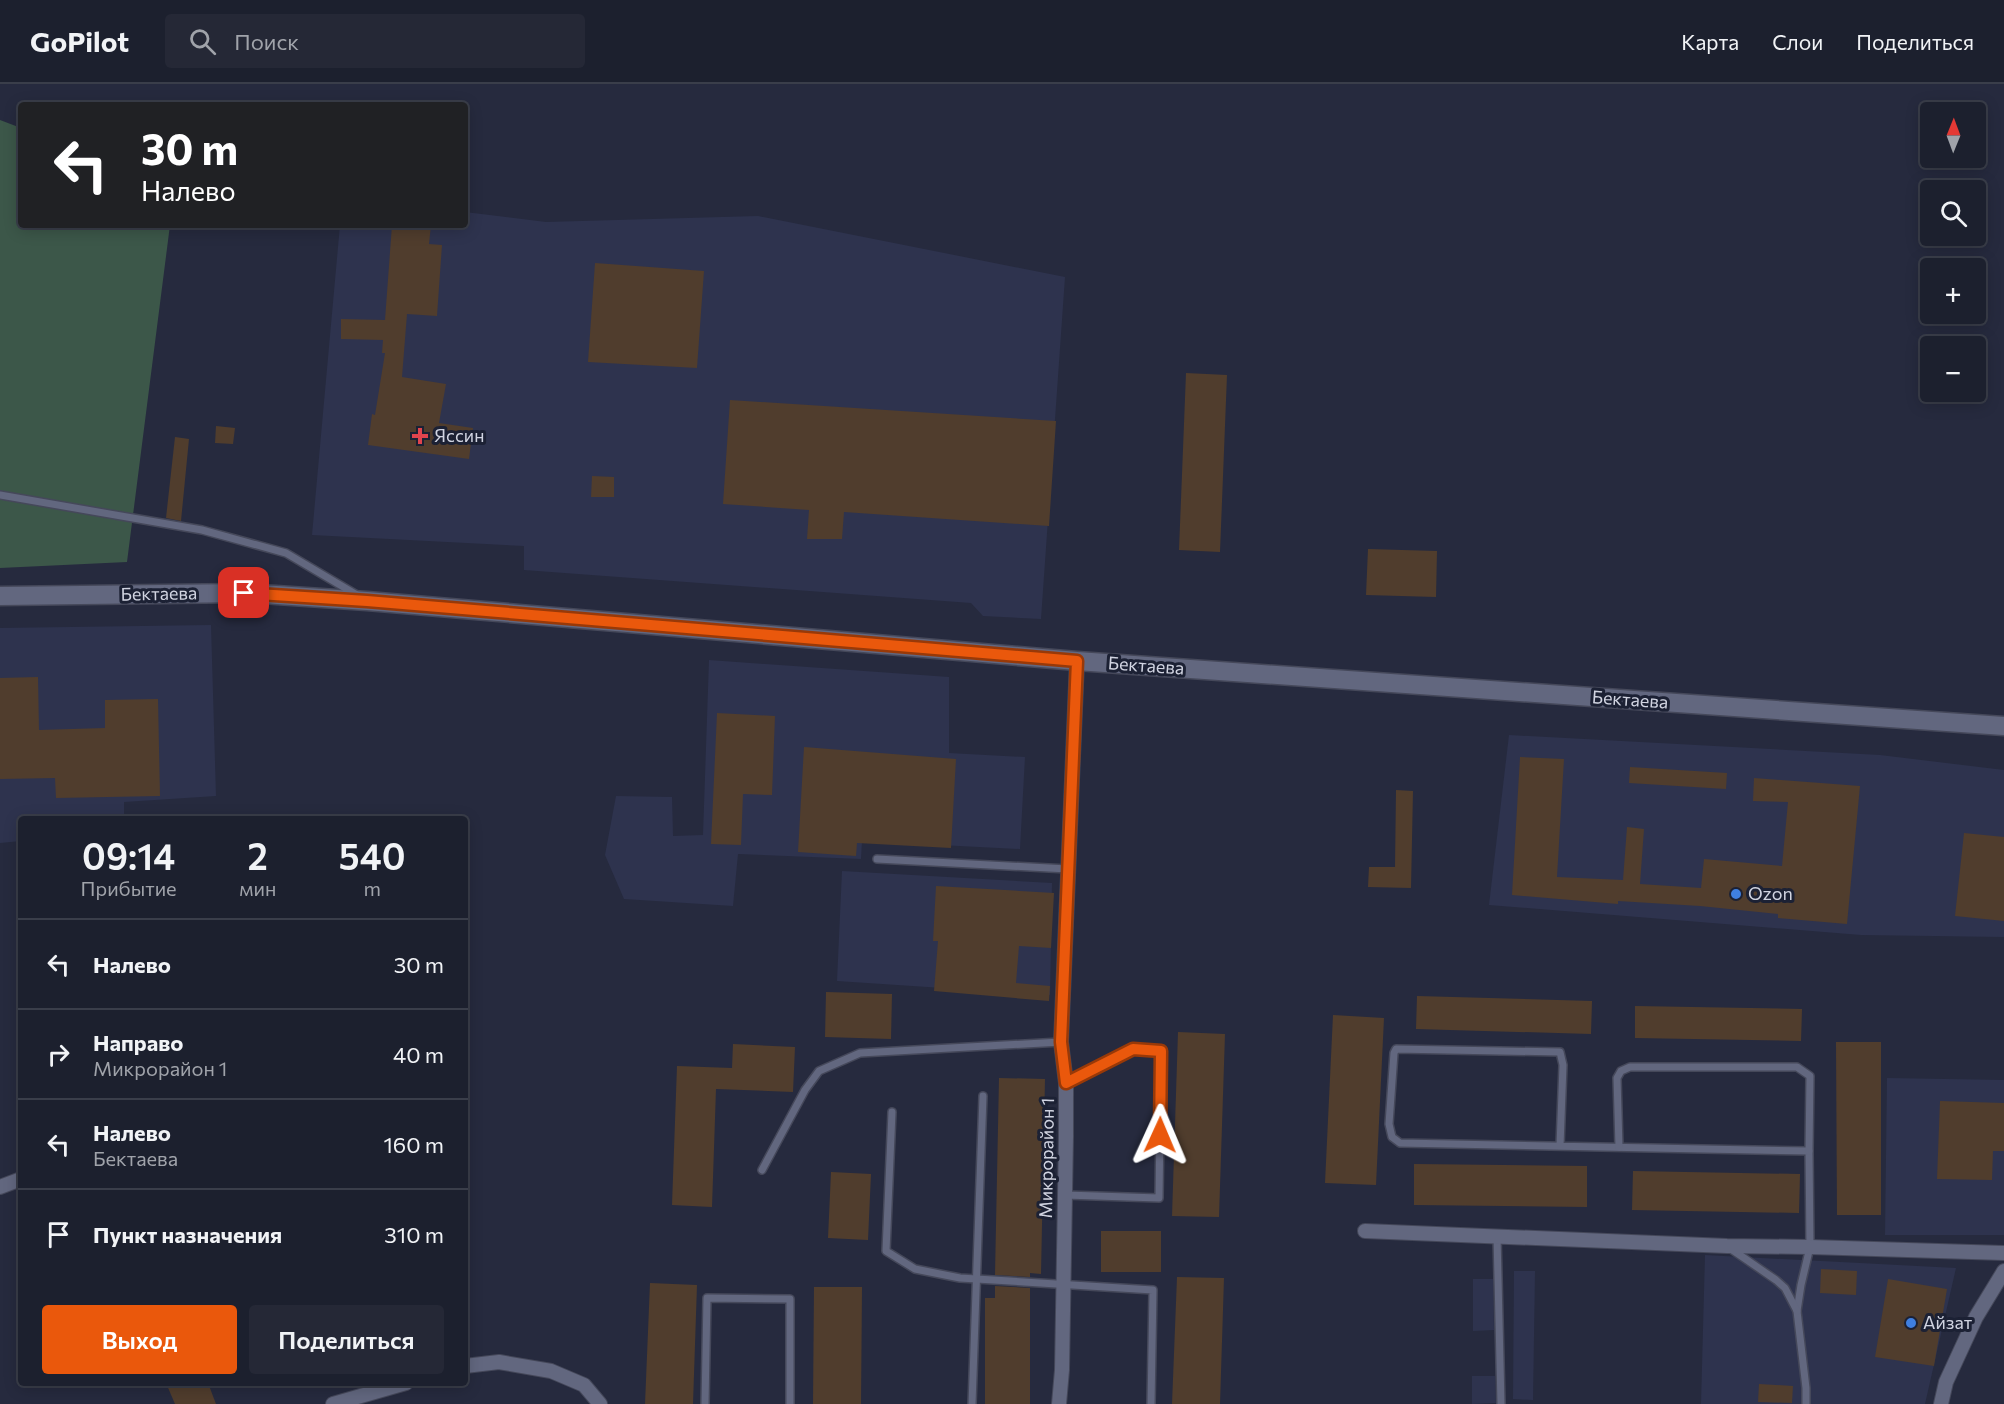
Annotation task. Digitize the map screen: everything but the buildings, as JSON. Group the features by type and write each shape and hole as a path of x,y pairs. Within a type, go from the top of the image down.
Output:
{"street":[{"name":"Бектаева","path":"0,596 244,593 367,601 1077,661 2004,726"},
{"name":"Микрорайон 1","path":"1059,1404 1064,1285 1066,1083 1061,1042 1077,661"},
{"path":"0,1187 18,1180"},
{"path":"1365,1231 1727,1246 2004,1253"},
{"path":"1941,1404 1946,1383 1976,1317 2000,1274 2004,1271"},
{"path":"468,1366 499,1362 551,1371 584,1385 600,1404"},
{"path":"333,1404 396,1386"}],"lane":[{"path":"0,495 202,530 286,553 367,601"},
{"path":"877,859 1068,869"},
{"path":"762,1170 805,1090 819,1071 860,1053 1061,1042"},
{"path":"1065,1195 1159,1198 1161,1051 1133,1049 1066,1083"},
{"path":"1560,1146 1563,1065 1560,1052 1396,1050 1394,1053 1389,1124 1392,1137 1400,1143 1809,1151"},
{"path":"1619,1147 1617,1078 1621,1071 1630,1066 1797,1067 1810,1076 1810,1247 1797,1311 1806,1404"},
{"path":"972,1404 983,1096"},
{"path":"892,1112 886,1251 915,1269 977,1279 1152,1290 1150,1404"},
{"path":"1497,1236 1501,1404"},
{"path":"1727,1246 1785,1288 1797,1311"},
{"path":"705,1404 707,1298 790,1299 790,1404"}],"shaded area":[{"path":"468,212 546,222 758,216 1065,277 1041,619 983,616 971,603 524,570 524,546 312,535 340,228 468,228"},
{"path":"211,625 216,796 124,802 124,816 18,816 18,841 0,843 0,628"},
{"path":"709,660 949,677 949,753 1025,757 1020,849 862,841 861,859 738,854 733,906 624,899 605,855 616,796 672,797 673,836 703,835"},
{"path":"1509,735 1880,755 2004,770 2004,937 1861,935 1489,905"},
{"path":"842,871 1052,883 1050,995 837,981"},
{"path":"1887,1078 2004,1080 2004,1235 1885,1235"},
{"path":"1705,1255 1956,1268 1925,1404 1701,1404"},
{"path":"1514,1271 1535,1271 1533,1400 1513,1399"},
{"path":"1473,1279 1493,1279 1494,1330 1473,1331"},
{"path":"1472,1376 1495,1376 1496,1403 1472,1404"}],"green space":[{"path":"0,120 18,127 18,228 170,228 127,562 0,568"}],"place":[{"name":"Яссин","path":"420,436"},
{"name":"Ozon","path":"1736,894"},
{"name":"Айзат","path":"1911,1323"}],"route":[{"path":"244,593 367,601 1077,661 1061,1042 1066,1083 1133,1049 1161,1051 1160,1135"}]}
